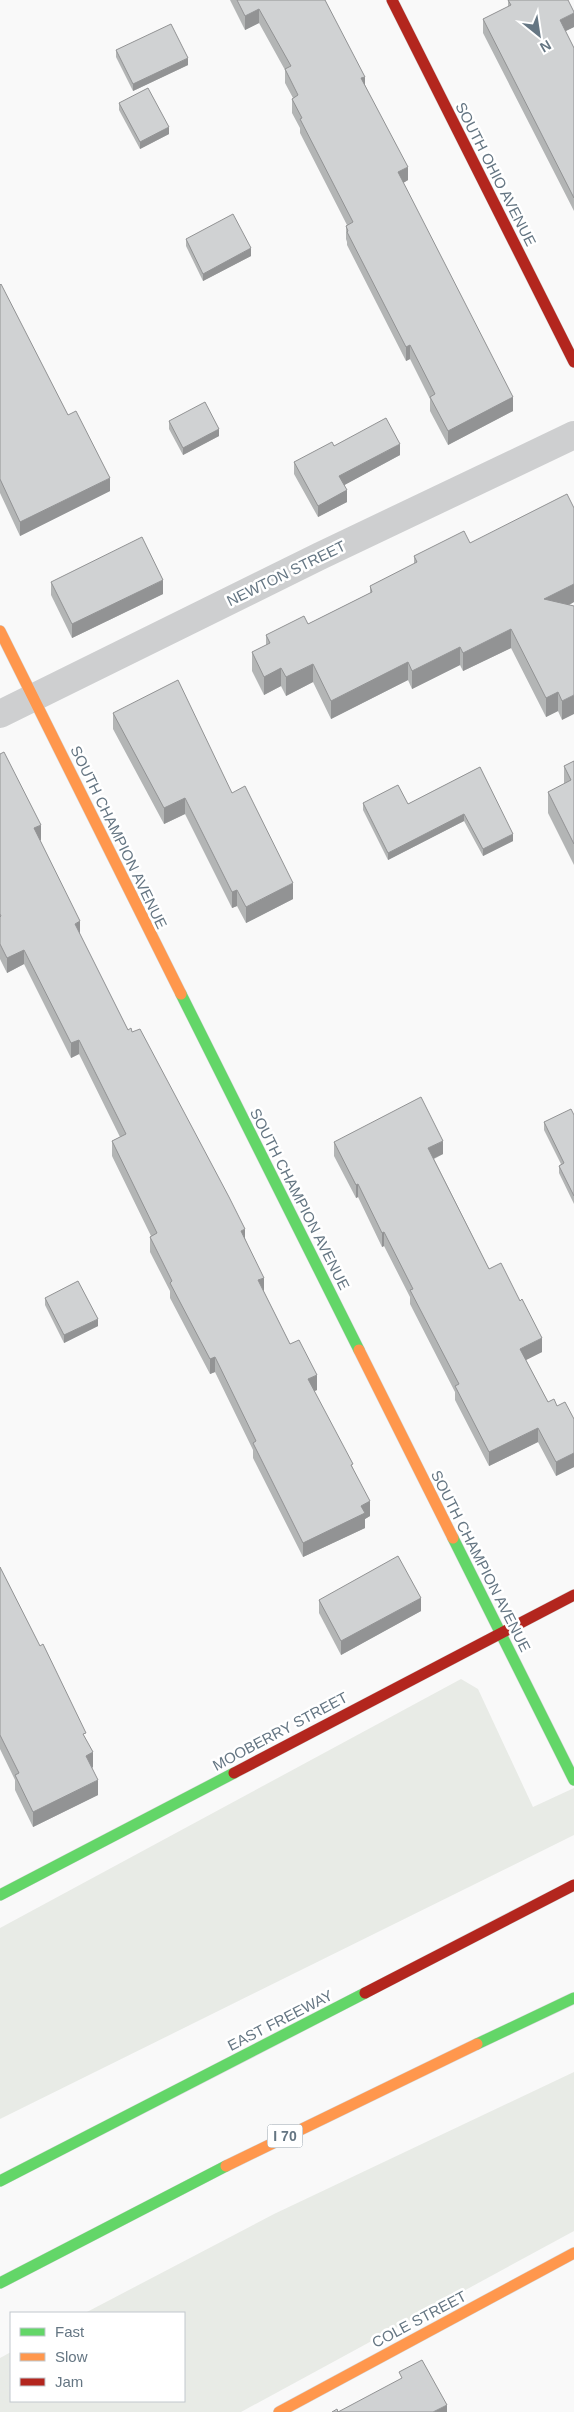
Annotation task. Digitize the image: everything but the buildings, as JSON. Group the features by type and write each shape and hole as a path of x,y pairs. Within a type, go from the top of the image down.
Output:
{"main road":[{"name":"SOUTH OHIO AVENUE","path":"392,0 574,362"},
{"name":"SOUTH CHAMPION AVENUE","path":"0,631 574,1780"},
{"name":"MOOBERRY STREET","path":"0,1895 499,1632 574,1595"},
{"name":"EAST FREEWAY","path":"0,2181 574,1884"},
{"name":"I 70","path":"0,2283 266,2145 574,1998"},
{"name":"COLE STREET","path":"279,2412 574,2253"}],"street":[{"name":"NEWTON STREET","path":"0,714 320,556 574,435"}],"shaded area":[{"path":"461,1679 478,1689 533,1807 574,1788 574,1835 0,2119 0,1928"},
{"path":"574,2072 574,2231 241,2412 0,2412 0,2358 10,2353 10,2402 185,2402 185,2312 87,2312 274,2214"}],"traffic: fast":[{"path":"181,994 359,1350"},
{"path":"453,1538 574,1780"},
{"path":"0,1895 234,1773"},
{"path":"0,2181 365,1993"},
{"path":"477,2044 574,1998"},
{"path":"0,2283 226,2166"}],"traffic: slow":[{"path":"0,631 181,994"},
{"path":"359,1350 453,1538"},
{"path":"226,2166 477,2044"},
{"path":"279,2412 574,2253"}],"traffic: jam":[{"path":"392,0 574,362"},
{"path":"234,1773 574,1595"},
{"path":"365,1993 574,1885"}]}
